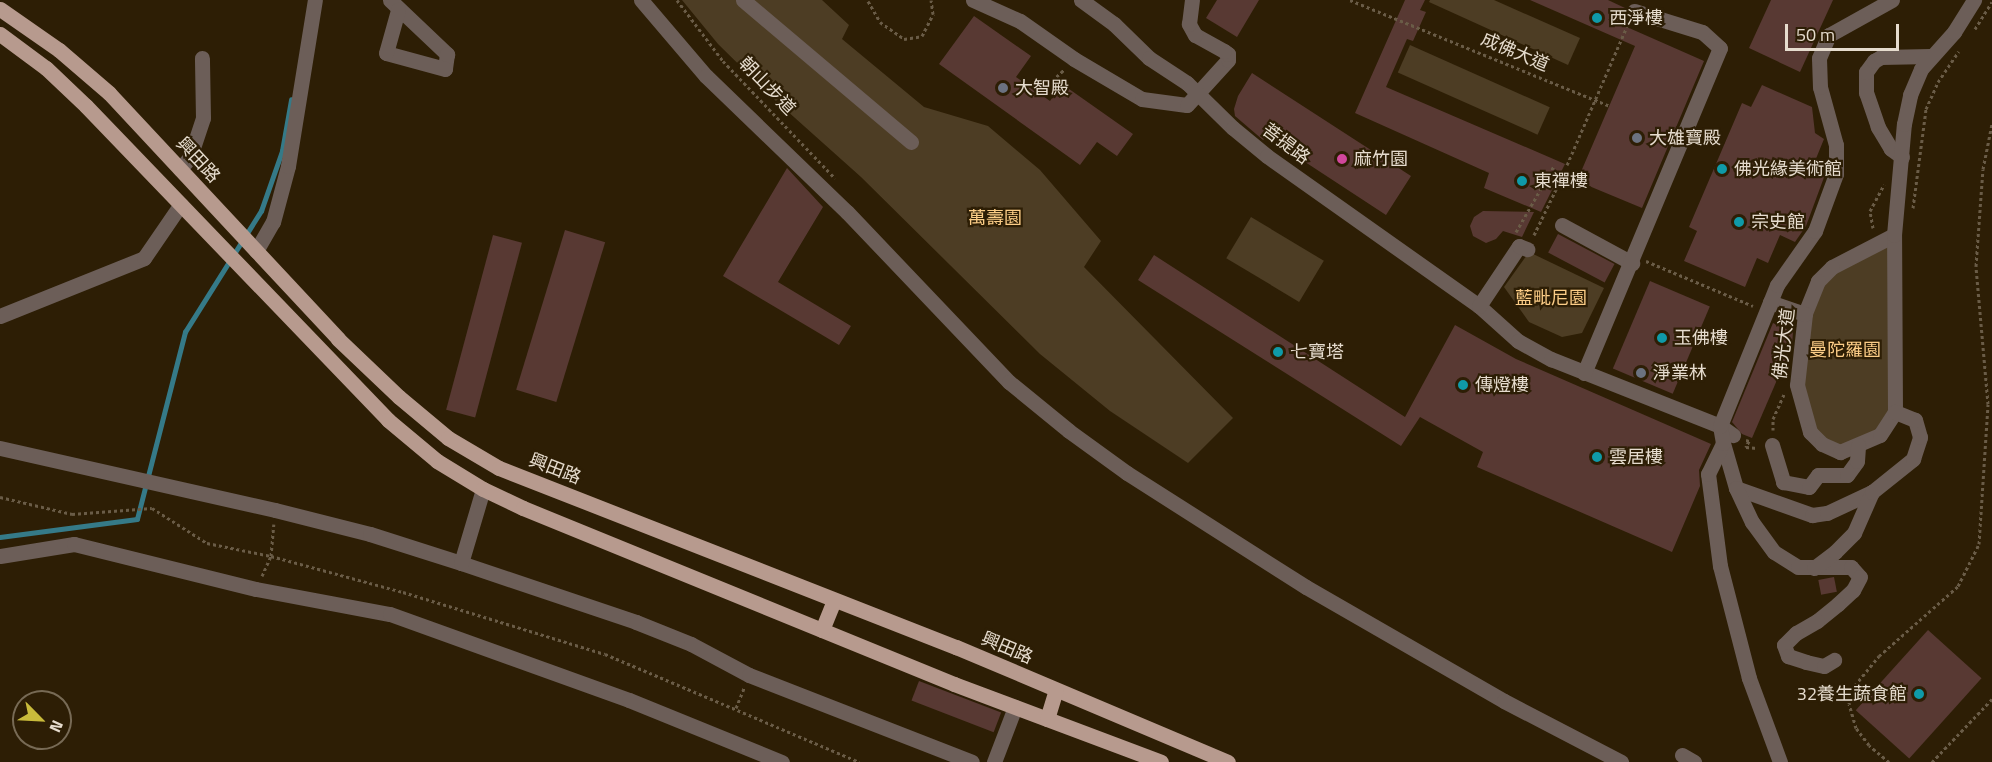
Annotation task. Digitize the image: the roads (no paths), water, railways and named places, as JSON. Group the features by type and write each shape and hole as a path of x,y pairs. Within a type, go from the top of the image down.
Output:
{"main road":[{"name":"興田路","path":"0,9 58,50 109,93 347,347 399,397 448,438 499,468 834,600 1228,762"},
{"path":"0,34 46,68 86,106 387,420 437,461 483,489 822,630 1161,762"},
{"path":"822,630 834,600"},
{"path":"1047,719 1056,690"}],"street":[{"path":"256,251 273,222 288,166 315,0"},
{"path":"641,0 706,76 847,212 1009,382 1069,431 1127,473 1306,587 1504,701 1621,762"},
{"path":"743,0 911,142"},
{"path":"973,0 1020,21 1074,59 1142,99 1187,105 1226,64 1228,54 1195,35 1189,24 1192,0"},
{"name":"菩提路","path":"1081,0 1114,24 1149,58 1197,93 1233,128 1267,156 1479,306 1518,340 1551,359 1725,435"},
{"path":"1780,762 1749,678 1720,566 1708,474 1725,435 1777,285 1815,231 1836,174 1836,145 1820,87 1819,58 1829,35 1892,0"},
{"path":"1736,489 1812,515 1827,513 1872,492 1913,459 1920,437 1915,420 1895,412 1894,235 1904,124 1910,95 1930,56 1954,32 1974,0"},
{"path":"1584,373 1720,48 1702,32 1634,10"},
{"path":"1901,164 1878,127 1866,93 1866,72 1874,61 1881,57 1930,56"},
{"path":"180,169 190,157 203,118 202,58"},
{"path":"0,316 144,258 181,204"},
{"path":"1562,225 1633,260"},
{"name":"佛光大道","path":"1894,235 1832,267 1818,281 1804,314 1797,384 1810,432 1840,452 1880,435 1895,412"},
{"path":"1479,306 1519,246 1527,249"},
{"path":"1768,307 1804,314"},
{"path":"1725,435 1736,489 1752,522 1774,552 1798,567 1851,567 1860,577 1853,590 1838,604 1817,621 1796,633 1784,645 1788,656 1806,662 1824,666 1834,660"},
{"path":"1772,445 1783,482 1809,487 1818,476 1847,475 1857,461 1858,445"},
{"path":"0,448 275,510 370,534 461,563 636,622 691,644 748,675 972,762"},
{"path":"461,563 483,489"},
{"path":"1814,568 1854,533 1872,492"},
{"path":"0,556 74,544 256,589 390,614 629,700 782,762"},
{"path":"994,762 1015,707"}],"waterway":[{"path":"0,537 137,519 185,332 261,211 282,151 291,100"}],"place":[{"name":"西淨樓","path":"1597,18"},
{"name":"大智殿","path":"1003,88"},
{"name":"大雄寶殿","path":"1637,138"},
{"name":"麻竹園","path":"1342,159"},
{"name":"佛光緣美術館","path":"1722,169"},
{"name":"東禪樓","path":"1522,181"},
{"name":"宗史館","path":"1739,222"},
{"name":"玉佛樓","path":"1662,338"},
{"name":"七寶塔","path":"1278,352"},
{"name":"淨業林","path":"1641,373"},
{"name":"傳燈樓","path":"1463,385"},
{"name":"雲居樓","path":"1597,457"},
{"name":"32養生蔬食館","path":"1919,694"}],"park label":[{"name":"萬壽園","path":"995,218"},
{"name":"藍毗尼園","path":"1551,298"},
{"name":"曼陀羅園","path":"1845,350"}]}
